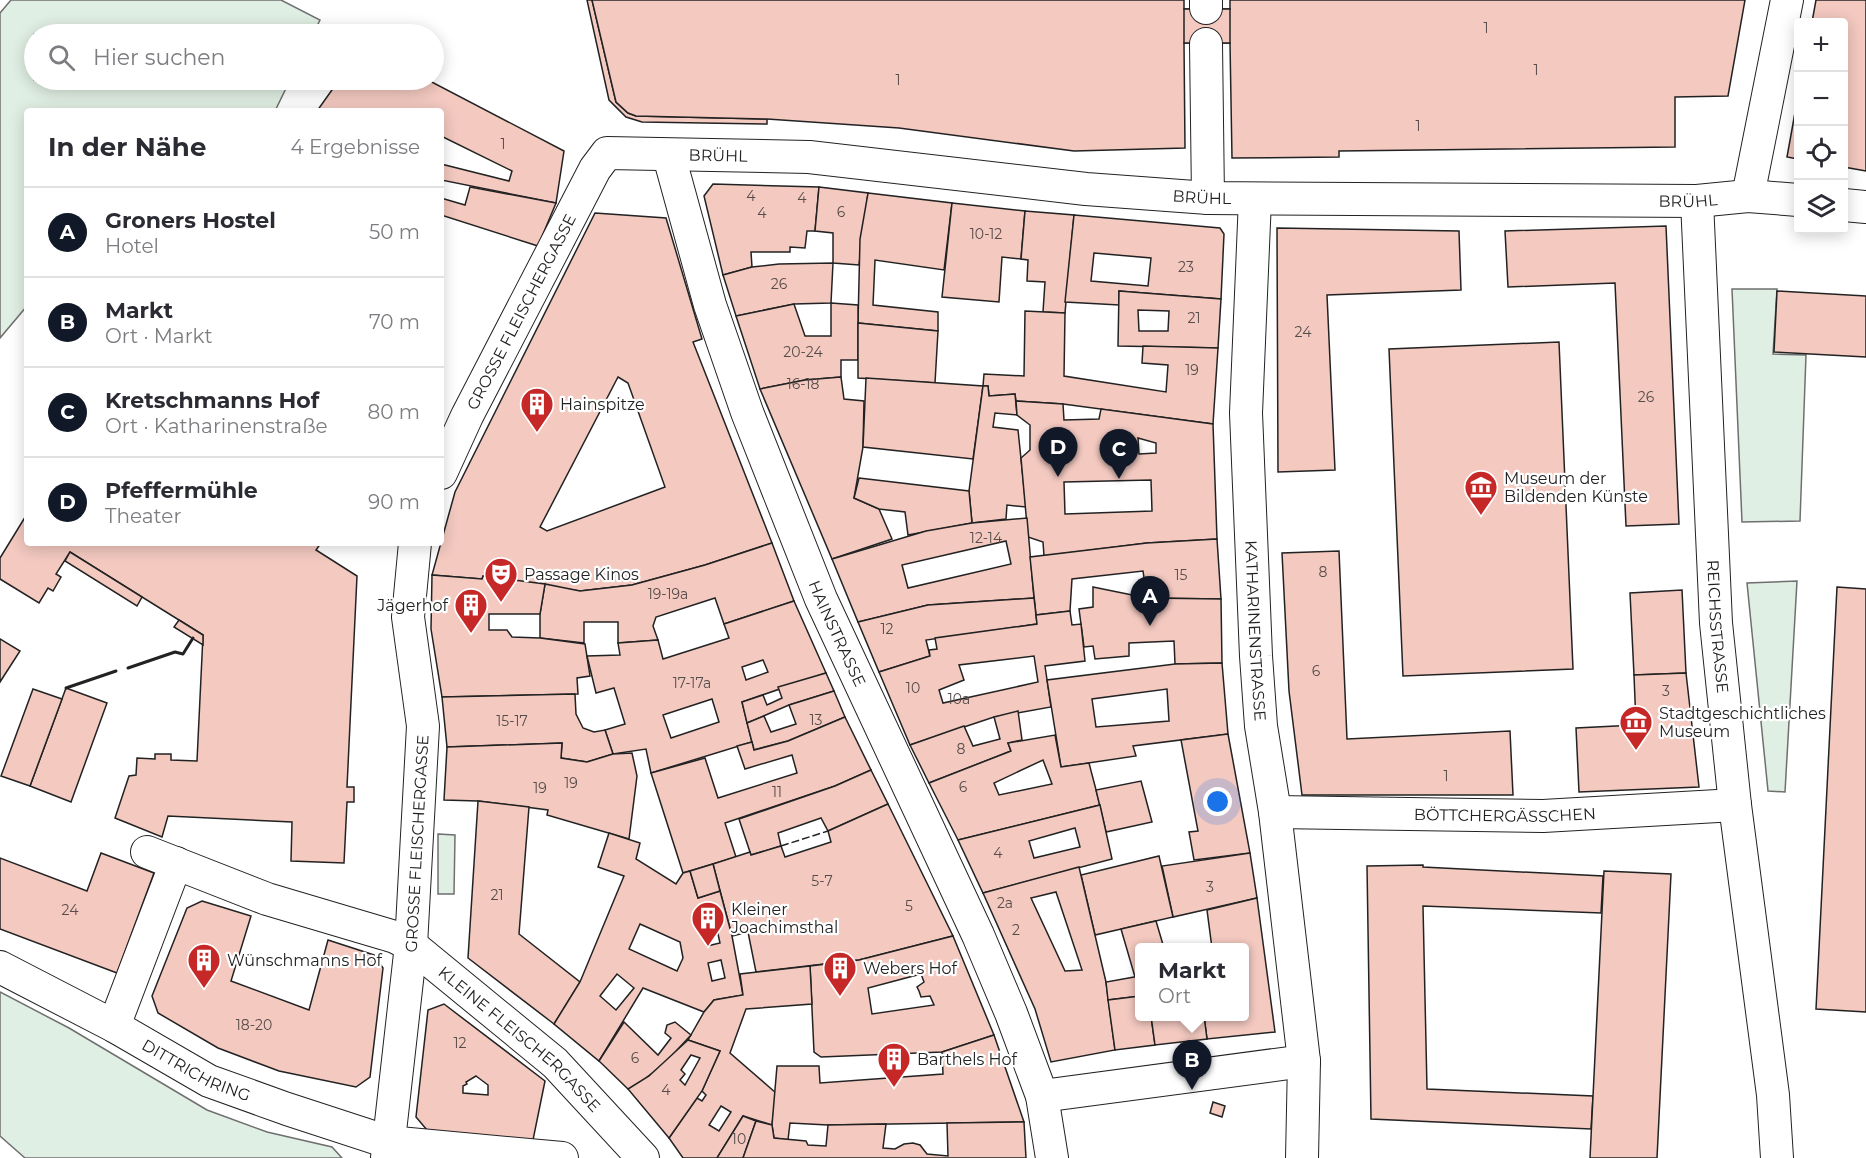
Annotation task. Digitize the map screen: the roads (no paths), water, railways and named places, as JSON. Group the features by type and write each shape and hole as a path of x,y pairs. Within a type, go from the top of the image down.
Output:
{"street":[{"path":"1748,196 1787,0"},
{"path":"1206,44 1208,198"},
{"name":"BRÜHL","path":"607,153 810,157 1086,189 1208,198 1696,201 1748,196 1794,200"},
{"name":"GROSSE FLEISCHERGASSE","path":"444,466 467,416 595,169 607,153"},
{"name":"HAINSTRASSE","path":"669,156 710,305 747,412 792,530 873,715 978,935 1042,1096 1052,1158"},
{"name":"KATHARINENSTRASSE","path":"1255,199 1246,413 1256,656 1261,726 1275,812 1302,1046 1302,1158"},
{"name":"REICHSSTRASSE","path":"1696,201 1711,556 1735,805 1773,1095 1777,1158"},
{"path":"1848,205 1866,207"},
{"name":"GROSSE FLEISCHERGASSE","path":"388,1150 411,945 423,726 408,617 415,546"},
{"name":"BÖTTCHERGÄSSCHEN","path":"1275,812 1543,816 1735,805"},
{"name":"KLEINE FLEISCHERGASSE","path":"147,852 267,899 395,937 411,945 555,1063 644,1158"},
{"path":"114,1026 176,863"},
{"name":"DITTRICHRING","path":"0,967 114,1026 209,1081 287,1109 388,1150 562,1158"},
{"path":"1042,1096 1302,1046"}],"place":[{"name":"Hainspitze","path":"537,433"},
{"name":"Pfeffermühle","path":"1058,477"},
{"name":"Kretschmanns Hof","path":"1119,479"},
{"name":"Museum der Bildenden Künste","path":"1481,516"},
{"name":"Passage Kinos","path":"501,603"},
{"name":"Groners Hostel","path":"1150,626"},
{"name":"Jägerhof","path":"471,634"},
{"name":"Stadtgeschichtliches Museum","path":"1636,751"},
{"name":"Kleiner Joachimsthal","path":"708,947"},
{"name":"Wünschmanns Hof","path":"204,989"},
{"name":"Webers Hof","path":"840,997"},
{"name":"Barthels Hof","path":"894,1088"},
{"name":"Markt","path":"1192,1090"}]}
